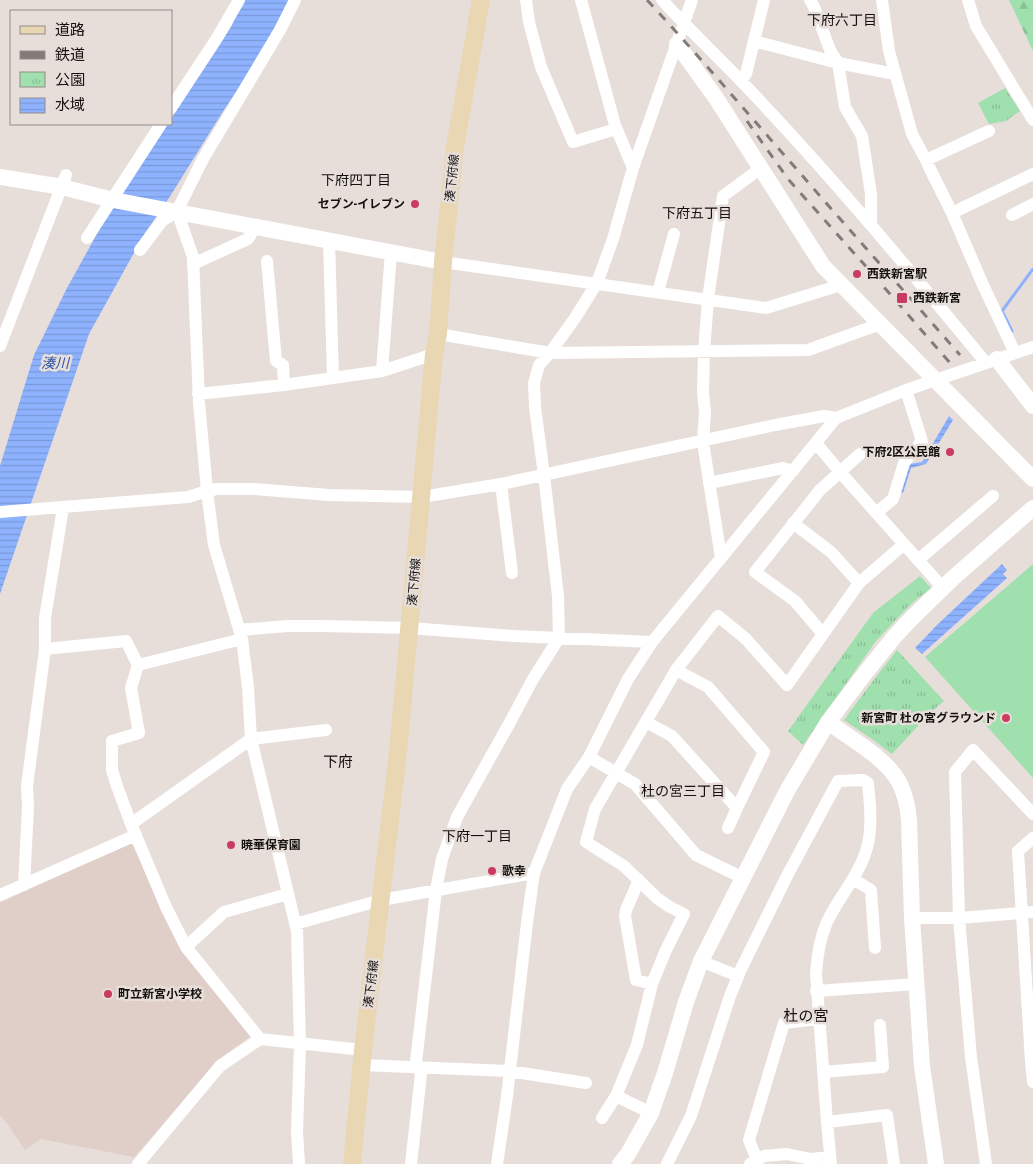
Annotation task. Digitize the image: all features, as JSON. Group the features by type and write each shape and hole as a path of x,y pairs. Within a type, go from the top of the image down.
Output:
{"main road":[{"name":"湊下府線","path":"352,1164 362,1058 398,752 434,354 438,334 443,262 456,147 481,0"}],"street":[{"path":"172,106 217,38 239,0"},
{"path":"140,250 162,221 176,211 203,158 280,30 295,0"},
{"path":"526,0 529,22 541,67 573,142 616,129"},
{"path":"581,0 616,129 634,168"},
{"path":"662,0 760,100 1033,406"},
{"path":"411,1164 421,1074 416,1062 436,890 442,859 457,817 532,679 559,638 558,596 535,407 534,383 539,365 550,353 597,284 613,239 634,168 692,0"},
{"path":"740,80 746,74 764,0"},
{"path":"810,0 830,50 838,63 845,107 862,136 871,194 871,223"},
{"path":"882,0 889,52 912,134 952,213 1015,353"},
{"path":"968,0 976,26 1033,120"},
{"path":"754,41 838,63 895,74"},
{"path":"677,44 716,98 823,266 1033,479"},
{"path":"87,238 161,125"},
{"path":"926,160 989,131"},
{"path":"721,558 703,442 705,412 703,392 704,352 708,299 723,196 761,168"},
{"path":"0,177 64,181 113,200 443,262 766,308 841,286"},
{"path":"952,213 1032,178"},
{"path":"0,346 64,181"},
{"path":"1012,215 1033,204"},
{"path":"176,211 193,257 198,394 206,491 214,545 240,635 248,687 251,739 297,931 300,1044 297,1131 299,1164"},
{"path":"193,264 248,239 256,226"},
{"path":"658,292 674,234"},
{"path":"329,240 332,378"},
{"path":"382,371 391,252"},
{"path":"267,261 276,361 283,365 284,385"},
{"path":"438,334 550,353 808,350 880,324"},
{"path":"497,1164 534,873 567,789 589,757 628,679 652,642 836,418 906,390 1033,347"},
{"path":"198,394 284,385 382,371 434,354"},
{"path":"876,513 892,499 904,463 922,441 906,390"},
{"path":"0,512 188,497 206,491 217,490 254,489 329,496 422,497 501,484 824,416 836,418"},
{"path":"816,443 942,588"},
{"path":"823,634 794,601 755,572 820,490 860,454"},
{"path":"709,483 783,468 792,471"},
{"path":"501,484 512,572"},
{"path":"918,560 993,496"},
{"path":"24,885 28,807 27,786 45,649 46,618 63,508"},
{"path":"620,1164 628,1154 651,1113 686,1002 702,961 787,791 828,722 895,636 942,588 1033,508"},
{"path":"794,523 831,552 859,583"},
{"path":"602,1118 616,1096 637,1045 652,984 684,914 658,899 624,866 586,842 595,809 676,670 718,616 746,639 787,685 859,583 903,545"},
{"path":"138,665 240,635 288,626 410,628 514,636 652,642"},
{"path":"45,649 126,641 138,665 131,688 139,733 112,741 112,770 117,786 166,907 186,947 260,1039"},
{"path":"676,670 708,687 764,752 728,828"},
{"path":"646,722 672,736 737,808"},
{"path":"828,722 890,768 898,780 908,805 912,918 922,1066 936,1164"},
{"path":"0,895 24,885 133,829 178,789 251,739 326,730"},
{"path":"986,1164 971,1057 959,918 955,772 973,750 1033,814"},
{"path":"589,757 635,784 696,855 743,878"},
{"path":"667,1164 691,1116 738,976 788,874 838,781 863,780 868,783 870,797 870,834 866,852 853,879 827,922 818,953 816,974 818,1019 831,1161 787,1154 764,1156 754,1162 749,1140 784,1022 818,1019"},
{"path":"1033,838 1018,851 1027,912 1030,1061 1033,1082"},
{"path":"295,924 380,900 534,873"},
{"path":"853,879 871,890 875,948"},
{"path":"639,880 625,916 636,980 652,984"},
{"path":"186,947 224,912 288,894"},
{"path":"912,918 959,918 1027,912"},
{"path":"702,961 738,976"},
{"path":"816,991 916,984"},
{"path":"823,1072 883,1067 880,1025"},
{"path":"138,1164 220,1066 260,1039 300,1044 362,1058 418,1067 509,1071 586,1083"},
{"path":"616,1096 651,1113"},
{"path":"827,1122 887,1115 894,1164"}],"shaded area":[{"name":"町立新宮小学校","path":"131,842 182,952 251,1036 217,1060 134,1157 41,1139 25,1150 0,1115 0,903"}],"green space":[{"path":"1009,0 1033,0 1033,51"},
{"path":"1005,88 1020,111 1006,121 989,124 978,103"},
{"name":"新宮町 杜の宮グラウンド","path":"1033,564 1033,778 925,657"},
{"path":"920,576 931,588 911,604 876,641 803,745 788,731 873,613"},
{"path":"897,650 944,701 931,712 892,754 844,720"}],"water":[{"name":"湊川","path":"244,0 289,0 251,69 145,233 89,334 0,594 0,466 34,355 67,288 108,214 167,125 172,125 172,117 231,27"},
{"path":"949,416 953,420 926,464 911,468 903,493 899,492 909,464 922,462"},
{"path":"1002,564 1007,570 1003,574 1007,578 922,654 915,648 938,624"}],"waterway":[{"path":"1012,331 1002,311 1033,269"}],"railway":[{"path":"647,0 960,355"},
{"path":"747,121 788,179 950,363"}],"place":[{"name":"セブン-イレブン","path":"415,204"},
{"name":"西鉄新宮駅","path":"857,274"},
{"name":"西鉄新宮","path":"902,298"},
{"name":"下府2区公民館","path":"950,452"},
{"name":"新宮町 杜の宮グラウンド","path":"1006,718"},
{"name":"暁華保育園","path":"231,845"},
{"name":"歌幸","path":"492,871"},
{"name":"町立新宮小学校","path":"108,994"}],"district":[{"name":"下府六丁目","path":"842,20"},
{"name":"下府四丁目","path":"356,180"},
{"name":"下府五丁目","path":"697,213"},
{"name":"下府","path":"338,762"},
{"name":"杜の宮三丁目","path":"683,791"},
{"name":"下府一丁目","path":"477,836"},
{"name":"杜の宮","path":"806,1016"}]}
